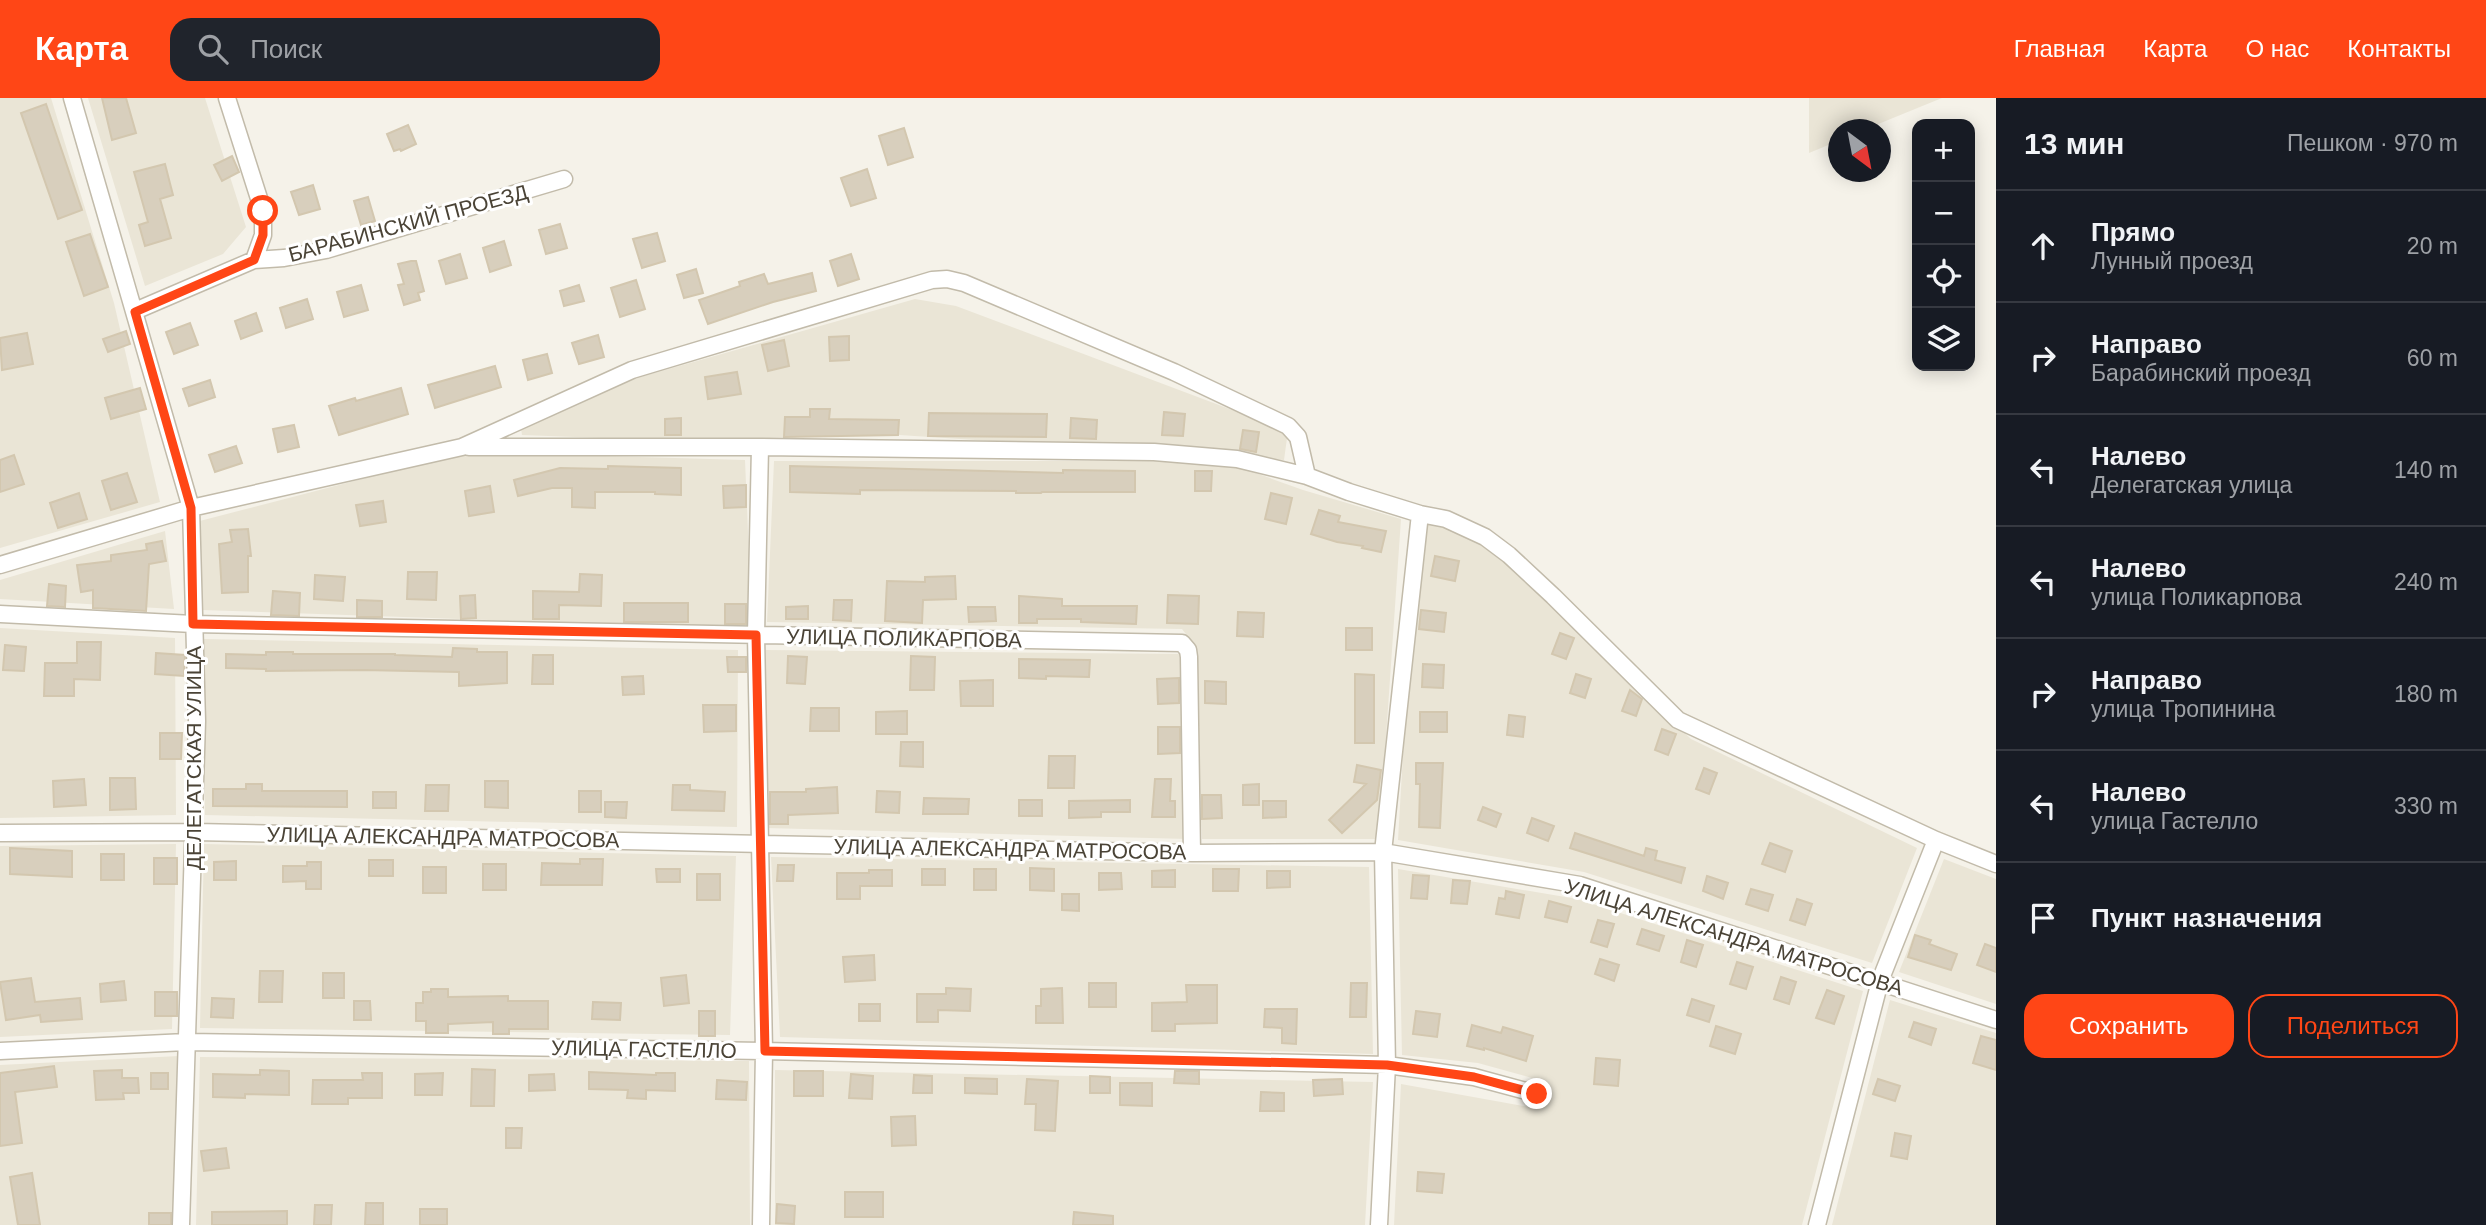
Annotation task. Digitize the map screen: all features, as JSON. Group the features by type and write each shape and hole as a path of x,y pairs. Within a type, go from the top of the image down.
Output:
{"street":[{"name":"ДЕЛЕГАТСКАЯ УЛИЦА","path":"72,98 191,508 197,721 181,1225"},
{"path":"227,98 263,211 263,235 254,260"},
{"name":"БАРАБИНСКИЙ ПРОЕЗД","path":"135,312 254,260 327,250 564,179"},
{"path":"0,565 191,508 462,447 632,370 932,280 947,279 964,283 1174,372 1288,426 1298,437 1307,476"},
{"path":"462,447 760,447 1154,452 1237,459 1307,476 1420,514 1446,519 1485,537 1509,555 1553,596 1678,720 1936,840 1996,864"},
{"path":"760,447 756,635 765,1051 761,1225"},
{"path":"1379,1225 1387,1065 1383,852 1420,514"},
{"name":"УЛИЦА ПОЛИКАРПОВА","path":"0,614 193,624 1178,643 1185,645 1189,657 1192,853"},
{"name":"УЛИЦА АЛЕКСАНДРА МАТРОСОВА","path":"0,833 195,832 1192,853 1383,852 1580,885 1996,1020"},
{"path":"1817,1225 1880,981 1936,840"},
{"name":"УЛИЦА ГАСТЕЛЛО","path":"0,1051 186,1042 1387,1065 1474,1077 1537,1094"}],"shaded area":[{"path":"0,98 51,98 114,303 160,502 0,548"},
{"path":"88,98 205,98 246,227 223,254 145,286"},
{"path":"1809,98 1942,98 1891,119 1828,119 1828,145 1809,153"},
{"path":"915,299 956,306 1288,431 1284,460 884,434 681,441 522,435 521,428 591,395 644,376"},
{"path":"466,452 745,460 752,629 202,610 192,523"},
{"path":"774,461 1159,461 1239,467 1303,490 1401,519 1379,839 1202,839 1192,642 1182,629 767,622"},
{"path":"1417,516 1480,541 1530,585 1691,739 1917,848 1872,963 1584,872 1398,840"},
{"path":"165,531 174,609 0,599 0,580"},
{"path":"0,628 175,638 176,815 0,818"},
{"path":"204,639 738,650 737,827 205,815"},
{"path":"766,650 1185,654 1188,839 766,828"},
{"path":"176,844 172,1029 0,1037 0,846"},
{"path":"204,844 736,856 730,1035 200,1028"},
{"path":"771,857 1369,867 1373,1054 780,1037"},
{"path":"1944,859 1996,879 1996,1004 1899,972"},
{"path":"1398,869 1577,899 1863,991 1802,1225 1394,1225 1401,1084 1535,1108 1551,1095 1543,1081 1478,1063 1402,1055"},
{"path":"1890,1000 1996,1033 1996,1225 1832,1225"},
{"path":"179,1056 179,1225 0,1225 0,1065"},
{"path":"200,1057 749,1061 750,1225 196,1225"},
{"path":"775,1070 1373,1082 1365,1225 775,1225"}],"building":[{"path":"102,98 126,98 136,133 112,140"},
{"path":"46,104 82,210 58,219 21,113"},
{"path":"408,125 416,144 401,151 394,151 387,134"},
{"path":"904,128 913,157 888,165 879,136"},
{"path":"232,156 239,172 222,181 214,165"},
{"path":"165,164 173,195 160,199 171,238 145,246 139,225 148,222 134,172"},
{"path":"867,169 876,198 851,206 841,178"},
{"path":"313,185 320,209 299,215 291,192"},
{"path":"368,197 375,221 361,225 354,201"},
{"path":"560,224 567,248 546,254 539,230"},
{"path":"657,233 665,261 642,268 633,239"},
{"path":"90,234 108,287 84,296 66,242"},
{"path":"504,241 511,265 490,272 483,248"},
{"path":"460,254 467,278 446,284 439,261"},
{"path":"851,254 859,279 838,286 830,261"},
{"path":"416,261 424,291 418,293 420,300 404,305 398,285 404,284 398,264"},
{"path":"696,269 703,293 684,298 677,275"},
{"path":"812,273 816,291 708,324 699,300 740,286 739,282 764,274 768,284"},
{"path":"636,280 645,309 620,317 611,288"},
{"path":"361,285 368,310 344,317 337,292"},
{"path":"579,285 584,301 564,306 560,291"},
{"path":"307,299 313,319 286,328 280,308"},
{"path":"256,313 262,331 241,339 235,321"},
{"path":"190,323 198,345 174,354 166,332"},
{"path":"126,331 130,344 108,352 103,339"},
{"path":"27,333 33,364 2,370 0,338"},
{"path":"598,335 604,357 579,364 572,343"},
{"path":"849,336 849,360 830,361 829,337"},
{"path":"784,340 789,366 768,371 762,345"},
{"path":"547,354 552,373 528,380 523,360"},
{"path":"495,366 501,387 435,408 428,385"},
{"path":"737,372 741,394 708,399 705,377"},
{"path":"210,380 215,397 189,406 183,389"},
{"path":"140,388 146,409 111,419 105,398"},
{"path":"401,388 408,414 339,435 329,406"},
{"path":"810,409 830,409 829,419 899,420 898,435 784,437 785,417 810,417"},
{"path":"1164,412 1185,414 1183,436 1162,435"},
{"path":"929,413 1047,414 1046,437 928,436"},
{"path":"681,418 681,435 665,435 665,419"},
{"path":"1071,418 1097,420 1096,439 1070,438"},
{"path":"294,425 299,447 278,452 273,429"},
{"path":"1243,430 1259,432 1256,452 1240,449"},
{"path":"236,446 242,463 215,472 209,455"},
{"path":"14,455 24,484 0,492 0,460"},
{"path":"608,466 681,468 681,495 595,492 595,508 572,507 572,488 552,488 518,496 514,480 560,468 608,469"},
{"path":"790,466 1063,473 1063,470 1135,471 1135,492 790,492"},
{"path":"1195,471 1212,471 1211,491 1195,491"},
{"path":"127,473 137,502 111,510 102,481"},
{"path":"746,485 746,507 724,508 723,486"},
{"path":"490,486 494,512 469,516 465,491"},
{"path":"79,493 87,519 58,528 50,503"},
{"path":"1271,493 1292,498 1286,524 1265,519"},
{"path":"383,501 386,522 360,526 356,505"},
{"path":"1319,510 1340,516 1338,522 1386,531 1381,552 1311,534"},
{"path":"248,529 251,556 248,556 248,592 222,593 219,544 232,542 230,530"},
{"path":"162,541 166,561 149,564 146,611 93,608 93,590 81,592 77,565 111,561 111,555 147,550 146,544"},
{"path":"1435,556 1459,561 1455,581 1431,576"},
{"path":"408,572 437,572 436,600 407,599"},
{"path":"580,574 602,575 601,606 559,605 559,619 533,619 533,591 579,592"},
{"path":"315,575 345,577 343,601 314,599"},
{"path":"955,576 956,599 923,600 922,623 885,621 887,581 925,582 925,577"},
{"path":"49,584 66,586 65,607 47,606"},
{"path":"273,591 300,593 299,616 271,615"},
{"path":"475,595 476,618 461,619 460,596"},
{"path":"1168,595 1199,596 1198,624 1167,623"},
{"path":"1019,596 1062,599 1062,606 1137,606 1136,624 1081,622 1081,619 1037,619 1037,623 1019,623"},
{"path":"357,600 382,601 382,617 357,617"},
{"path":"834,600 852,600 851,621 833,620"},
{"path":"624,603 688,603 688,622 624,622"},
{"path":"725,604 746,604 746,624 725,624"},
{"path":"808,606 808,619 786,619 786,607"},
{"path":"968,607 995,607 996,621 969,622"},
{"path":"1421,610 1446,613 1444,632 1419,629"},
{"path":"1238,612 1264,613 1263,637 1237,636"},
{"path":"1346,628 1372,628 1372,650 1346,650"},
{"path":"1560,633 1574,638 1566,659 1552,654"},
{"path":"77,642 101,642 100,680 74,679 74,696 44,696 45,663 77,663"},
{"path":"5,645 26,647 24,671 3,670"},
{"path":"453,648 477,649 477,652 507,652 507,683 459,686 459,672 266,671 226,668 226,654 266,655 266,652 293,652 452,657"},
{"path":"156,653 185,655 184,676 155,674"},
{"path":"533,655 553,655 553,684 532,684"},
{"path":"788,656 807,657 805,684 787,683"},
{"path":"911,656 935,657 934,690 910,690"},
{"path":"727,657 746,657 746,672 728,672"},
{"path":"1019,659 1090,660 1089,677 1019,678"},
{"path":"1423,664 1444,665 1443,688 1422,687"},
{"path":"1355,674 1374,675 1374,743 1355,743"},
{"path":"1576,674 1591,679 1585,698 1570,693"},
{"path":"643,676 644,694 623,695 622,677"},
{"path":"1179,678 1179,703 1158,704 1157,679"},
{"path":"993,680 993,706 961,706 960,681"},
{"path":"1205,681 1226,682 1226,704 1205,703"},
{"path":"1630,690 1642,699 1636,716 1622,711"},
{"path":"703,705 736,705 736,731 704,732"},
{"path":"811,708 839,708 839,731 810,731"},
{"path":"907,711 907,734 876,734 876,712"},
{"path":"1420,712 1447,712 1447,732 1420,732"},
{"path":"1509,715 1525,717 1523,737 1507,735"},
{"path":"1158,727 1180,727 1180,753 1158,754"},
{"path":"1662,729 1676,734 1668,755 1655,750"},
{"path":"160,733 182,733 181,759 160,759"},
{"path":"901,742 923,742 923,767 900,766"},
{"path":"1049,756 1075,756 1074,788 1048,788"},
{"path":"1416,763 1443,763 1440,828 1419,827 1420,784 1416,784"},
{"path":"1357,765 1381,770 1377,800 1342,833 1329,820 1366,784 1354,782"},
{"path":"1704,768 1717,773 1709,794 1696,789"},
{"path":"110,778 135,778 136,809 110,810"},
{"path":"84,779 86,805 54,807 53,781"},
{"path":"1155,779 1171,779 1170,801 1175,801 1175,817 1152,817"},
{"path":"485,781 508,781 508,808 485,807"},
{"path":"246,784 262,784 262,791 347,791 347,807 213,806 213,789 246,789"},
{"path":"1259,784 1259,805 1243,805 1243,785"},
{"path":"426,785 449,785 448,811 425,811"},
{"path":"673,785 690,785 690,790 725,792 724,811 672,810"},
{"path":"837,787 838,813 788,815 788,824 770,824 770,792 806,792 806,789"},
{"path":"579,791 601,791 601,812 579,812"},
{"path":"877,791 900,792 899,813 876,812"},
{"path":"373,792 396,792 396,808 373,808"},
{"path":"1202,795 1221,795 1222,818 1202,819"},
{"path":"924,798 969,799 968,814 923,814"},
{"path":"1019,800 1042,800 1042,816 1019,816"},
{"path":"1130,800 1130,812 1101,812 1101,817 1069,818 1069,801"},
{"path":"1263,801 1286,801 1286,817 1263,818"},
{"path":"605,802 627,802 626,818 605,817"},
{"path":"1483,807 1501,814 1496,827 1478,820"},
{"path":"1532,818 1554,826 1548,841 1527,833"},
{"path":"1575,833 1644,856 1646,848 1657,851 1655,860 1685,868 1681,883 1570,848"},
{"path":"1770,843 1792,851 1785,872 1762,864"},
{"path":"10,848 72,851 72,877 10,874"},
{"path":"101,854 124,854 124,880 101,880"},
{"path":"154,858 177,858 177,884 154,884"},
{"path":"580,859 603,859 602,885 541,885 542,863 580,864"},
{"path":"369,860 393,860 393,876 369,876"},
{"path":"236,861 236,880 214,880 214,862"},
{"path":"307,862 321,862 321,889 306,889 306,881 283,882 283,866 307,866"},
{"path":"483,864 506,864 506,890 483,890"},
{"path":"778,865 794,865 793,881 777,881"},
{"path":"423,867 446,867 446,893 423,893"},
{"path":"1030,868 1054,869 1054,891 1030,890"},
{"path":"656,869 680,869 680,882 657,882"},
{"path":"922,869 945,869 945,885 922,885"},
{"path":"974,869 996,869 996,890 974,890"},
{"path":"1213,869 1239,869 1238,891 1213,891"},
{"path":"869,870 892,870 892,886 860,886 860,899 837,899 837,873 869,873"},
{"path":"1175,870 1175,887 1152,887 1152,871"},
{"path":"1267,871 1290,871 1290,887 1267,888"},
{"path":"1099,873 1121,873 1122,889 1099,890"},
{"path":"697,874 720,874 720,900 697,900"},
{"path":"1413,875 1429,876 1427,899 1411,898"},
{"path":"1707,876 1728,883 1723,899 1703,891"},
{"path":"1453,880 1470,881 1467,904 1451,903"},
{"path":"1751,889 1773,895 1768,911 1746,904"},
{"path":"1506,891 1524,895 1519,918 1496,914 1499,898 1505,899"},
{"path":"1062,894 1079,894 1079,911 1062,910"},
{"path":"1797,899 1812,904 1805,925 1790,920"},
{"path":"1549,901 1571,907 1567,922 1545,917"},
{"path":"1598,920 1614,924 1607,947 1591,942"},
{"path":"1642,929 1664,936 1659,951 1637,944"},
{"path":"1915,935 1931,940 1929,944 1957,954 1951,970 1908,957"},
{"path":"1687,940 1703,945 1696,967 1681,962"},
{"path":"1985,944 1996,948 1996,972 1977,965"},
{"path":"874,955 875,980 845,982 843,957"},
{"path":"1600,959 1619,965 1614,981 1595,974"},
{"path":"1737,962 1753,967 1746,989 1730,984"},
{"path":"260,971 283,971 282,1002 259,1002"},
{"path":"323,973 344,973 344,998 323,998"},
{"path":"686,975 689,1003 664,1006 661,978"},
{"path":"1781,977 1796,982 1789,1004 1774,999"},
{"path":"31,978 35,1002 80,998 82,1019 41,1022 40,1015 6,1020 0,982"},
{"path":"124,981 126,1000 101,1002 100,984"},
{"path":"1089,983 1116,983 1116,1007 1089,1007"},
{"path":"1351,983 1367,983 1366,1017 1350,1017"},
{"path":"1186,985 1217,985 1217,1023 1175,1024 1175,1031 1152,1031 1152,1003 1187,1002"},
{"path":"946,988 971,989 970,1011 938,1010 938,1022 917,1022 917,994 946,994"},
{"path":"1062,988 1063,1023 1036,1023 1036,1006 1041,1006 1041,989"},
{"path":"431,989 448,989 448,997 508,996 508,1001 548,1001 548,1029 509,1029 509,1034 493,1034 493,1022 448,1024 448,1033 426,1033 426,1021 416,1021 416,1003 423,1003 423,992 431,992"},
{"path":"1827,990 1844,996 1834,1024 1816,1018"},
{"path":"155,992 177,992 177,1016 155,1016"},
{"path":"212,998 234,999 233,1018 211,1017"},
{"path":"1692,999 1714,1006 1709,1022 1687,1015"},
{"path":"354,1001 370,1001 371,1020 354,1020"},
{"path":"593,1002 621,1003 620,1020 592,1019"},
{"path":"859,1004 880,1004 880,1021 859,1021"},
{"path":"1265,1009 1297,1009 1296,1044 1282,1043 1282,1028 1264,1027"},
{"path":"699,1011 715,1011 715,1036 699,1036"},
{"path":"1416,1011 1440,1014 1437,1037 1413,1034"},
{"path":"1914,1022 1936,1029 1931,1045 1909,1037"},
{"path":"1472,1025 1501,1033 1503,1027 1533,1036 1526,1061 1484,1048 1467,1046"},
{"path":"1716,1026 1741,1034 1735,1054 1710,1046"},
{"path":"1981,1036 1996,1040 1996,1070 1973,1063"},
{"path":"1596,1058 1620,1060 1618,1086 1594,1084"},
{"path":"54,1066 57,1087 15,1092 22,1143 0,1146 0,1073"},
{"path":"472,1069 495,1070 494,1106 471,1106"},
{"path":"122,1070 122,1078 138,1078 139,1093 123,1093 124,1099 96,1100 94,1071"},
{"path":"260,1070 289,1071 289,1095 245,1094 245,1098 213,1097 213,1074 260,1075"},
{"path":"794,1071 823,1071 823,1096 794,1096"},
{"path":"1175,1071 1199,1071 1199,1084 1174,1083"},
{"path":"589,1072 656,1075 675,1073 675,1091 646,1090 646,1099 627,1098 628,1090 589,1089"},
{"path":"151,1073 168,1073 168,1089 151,1089"},
{"path":"362,1073 382,1073 382,1098 348,1098 348,1104 312,1104 313,1080 363,1080"},
{"path":"443,1073 442,1095 415,1095 415,1074"},
{"path":"554,1074 555,1090 529,1091 529,1075"},
{"path":"851,1074 873,1076 872,1099 849,1098"},
{"path":"914,1075 932,1076 932,1093 913,1093"},
{"path":"1090,1076 1110,1077 1110,1093 1090,1093"},
{"path":"965,1078 997,1079 997,1094 965,1093"},
{"path":"1027,1079 1058,1081 1055,1131 1035,1130 1036,1104 1025,1104"},
{"path":"1342,1079 1343,1094 1314,1096 1313,1080"},
{"path":"1878,1079 1900,1086 1895,1101 1873,1094"},
{"path":"717,1080 747,1082 746,1100 716,1099"},
{"path":"1120,1083 1152,1083 1152,1106 1120,1105"},
{"path":"1261,1092 1284,1093 1284,1111 1260,1111"},
{"path":"915,1116 916,1145 892,1146 891,1117"},
{"path":"506,1128 522,1128 521,1148 506,1148"},
{"path":"1895,1133 1911,1136 1907,1159 1891,1156"},
{"path":"226,1148 229,1168 204,1171 201,1151"},
{"path":"1418,1172 1444,1174 1442,1193 1417,1191"},
{"path":"32,1173 40,1225 18,1225 10,1177"},
{"path":"845,1192 883,1192 883,1217 845,1217"},
{"path":"366,1203 383,1203 383,1225 365,1225"},
{"path":"777,1204 795,1206 794,1224 776,1223"},
{"path":"315,1205 332,1205 331,1225 314,1225"},
{"path":"420,1209 447,1209 447,1225 420,1225"},
{"path":"287,1211 287,1225 212,1225 212,1212"},
{"path":"1074,1212 1113,1216 1113,1225 1073,1225"},
{"path":"149,1213 171,1213 171,1225 149,1225"}],"route":[{"path":"263,211 263,235 254,260 135,312 191,508 193,624 756,635 765,1051 1387,1065 1474,1077 1537,1094"}]}
